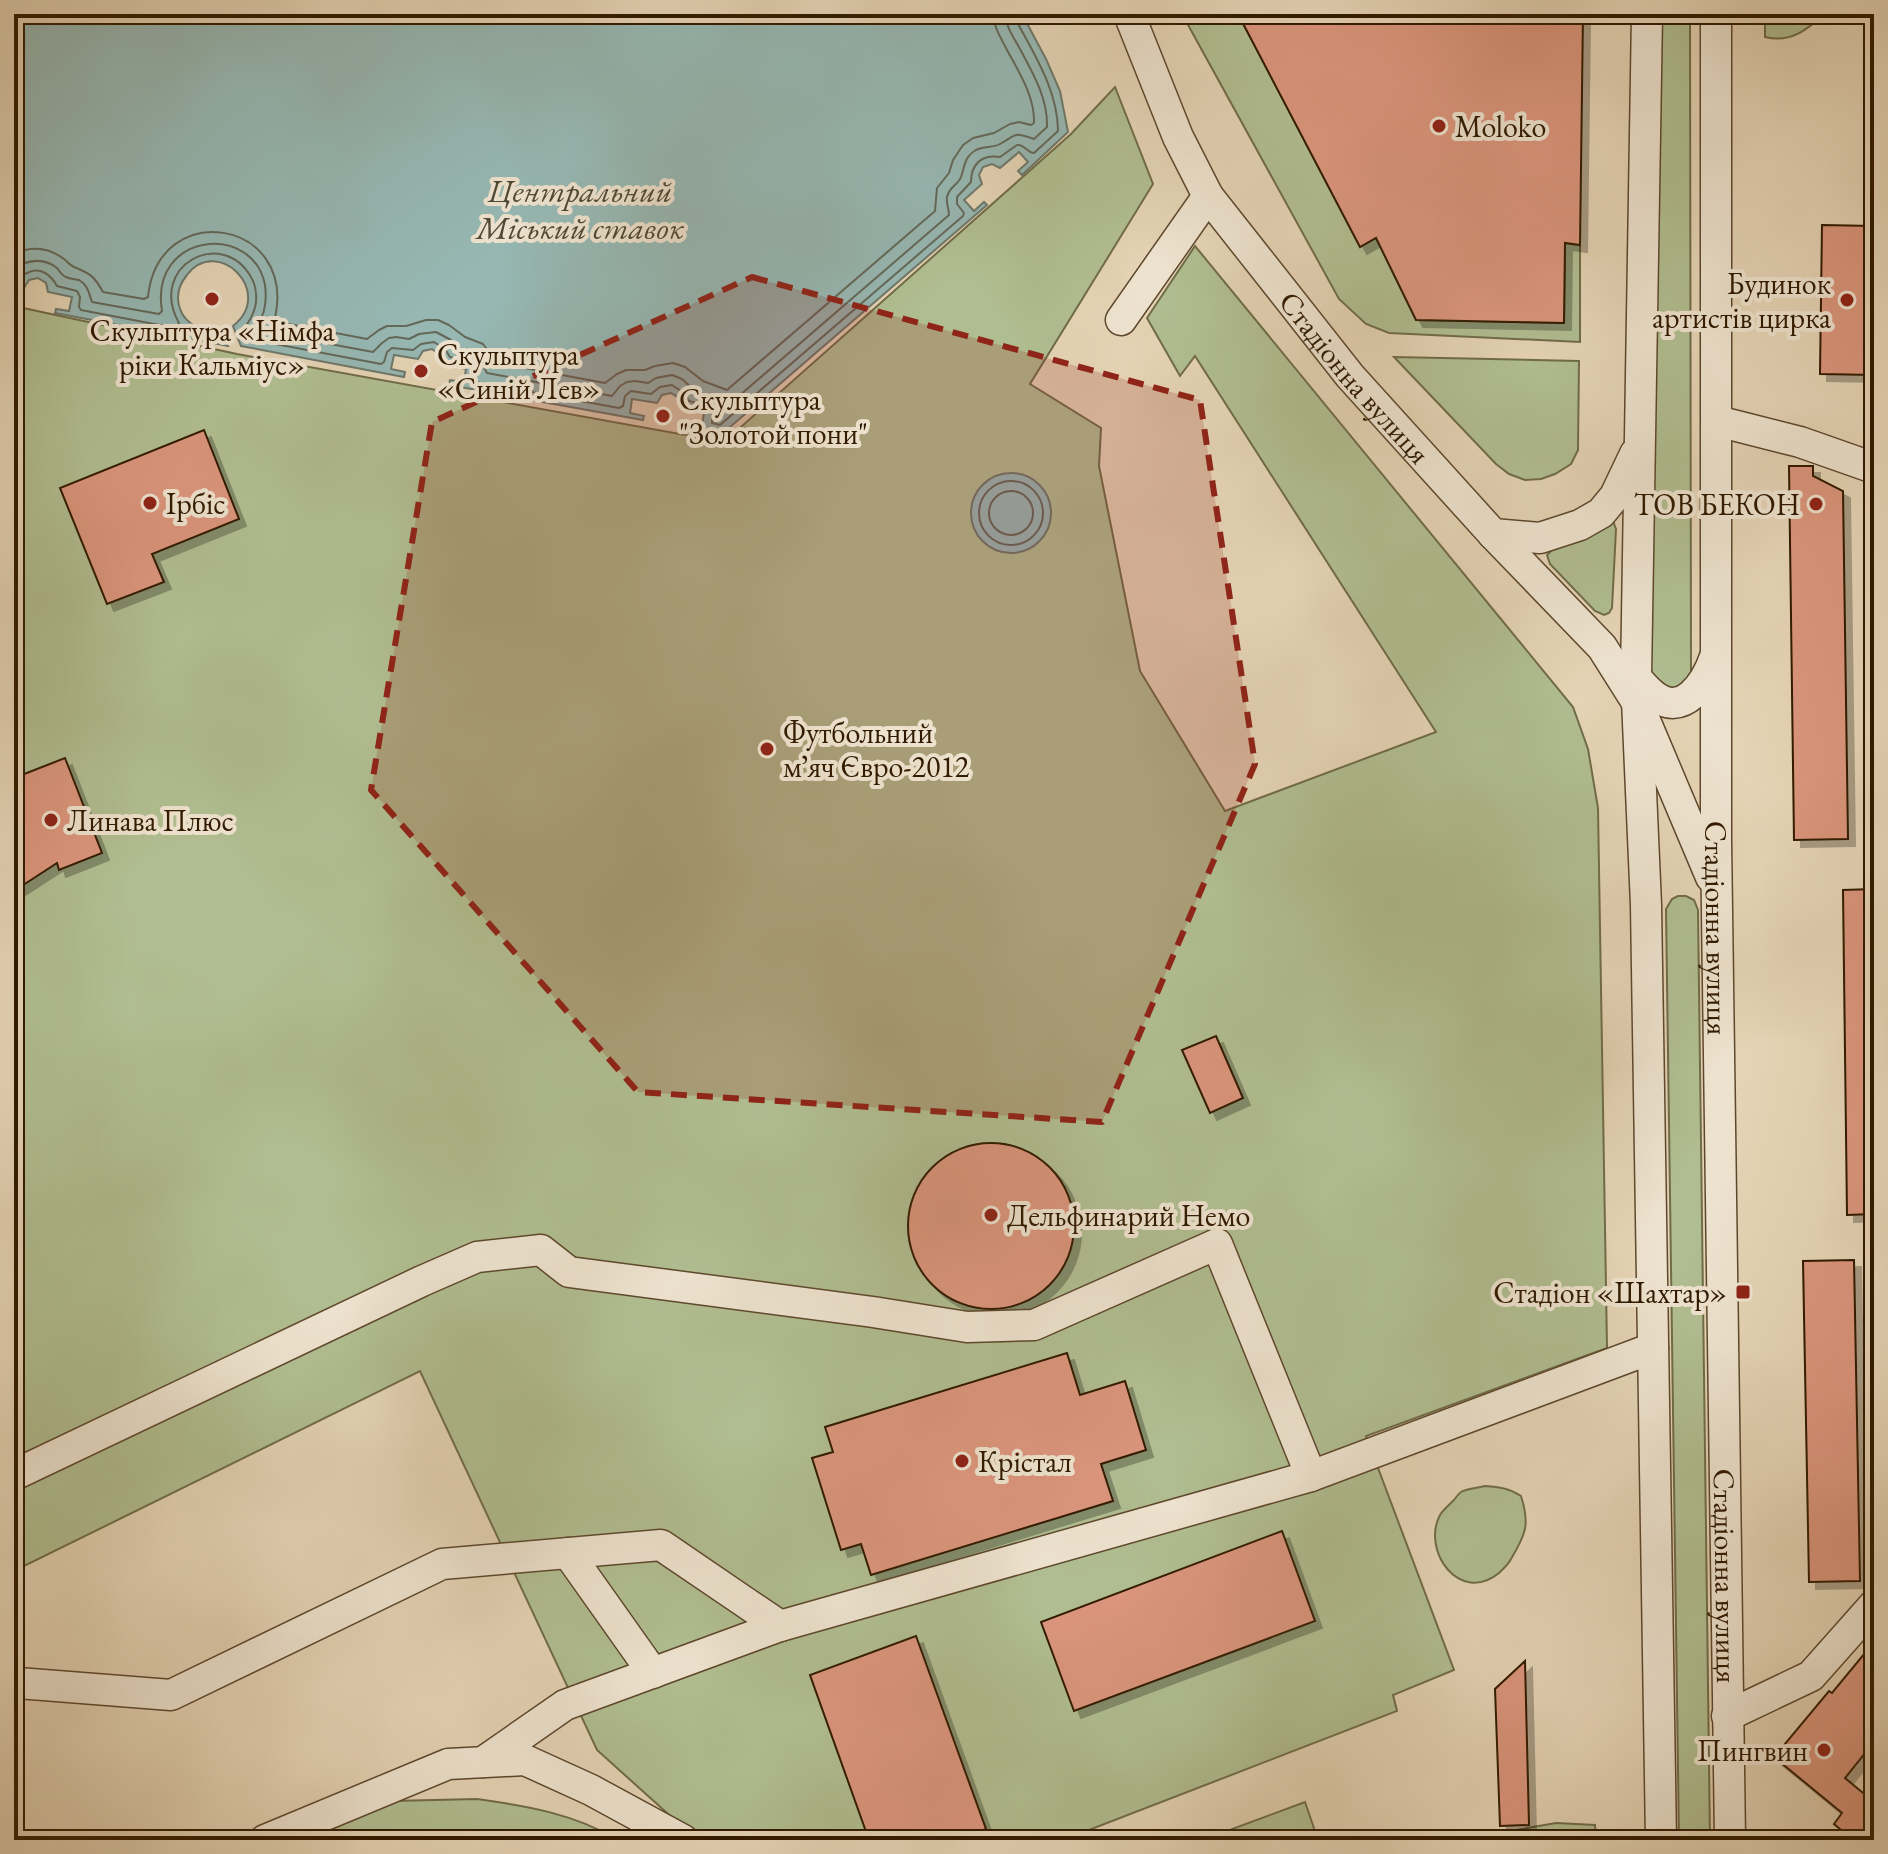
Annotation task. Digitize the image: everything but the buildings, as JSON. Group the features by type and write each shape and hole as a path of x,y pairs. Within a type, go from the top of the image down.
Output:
{"street":[{"name":"Стадіонна вулиця","path":"1129,14 1178,137 1208,196 1350,376 1493,534 1602,647 1637,691 1668,703 1682,701 1695,693 1708,677 1717,653"},
{"path":"1647,14 1637,691 1646,905 1661,1840"},
{"name":"Стадіонна вулиця","path":"1716,14 1717,890 1730,1840"},
{"path":"1121,320 1208,196"},
{"path":"1717,421 1800,442 1874,468"},
{"path":"1493,534 1540,538 1580,525 1601,513 1615,496 1639,445"},
{"path":"1637,691 1717,890"},
{"path":"14,1475 477,1257 541,1250 569,1272 967,1327 1034,1325 1217,1244 1311,1476"},
{"path":"483,1762 565,1705 780,1626 1311,1476 1653,1348"},
{"path":"14,1685 171,1695 442,1564 661,1545 780,1626"},
{"path":"568,1553 653,1673"},
{"path":"1727,1716 1811,1676 1874,1605"},
{"path":"265,1840 448,1764 525,1760 591,1790 683,1840"}],"highlighted area":[{"path":"752,277 1200,400 1255,764 1102,1122 638,1092 371,790 432,422"}],"green space":[{"path":"1182,14 1238,14 1360,246 1376,238 1416,320 1564,323 1565,243 1580,245 1580,342 1389,333 1366,324 1339,299"},
{"path":"1661,14 1690,14 1691,676 1680,687 1665,688 1653,677 1649,668"},
{"path":"1765,14 1823,14 1797,34 1774,38 1765,37"},
{"path":"1115,87 1153,184 1030,384 1101,428 1099,466 1140,671 1225,811 1436,732 1195,356 1180,376 1147,318 1195,246 1573,707 1588,749 1598,808 1607,1348 1366,1436 1454,1670 1393,1695 1397,1711 1063,1840 697,1840 597,1750 420,1371 14,1571 14,306 237,354 724,442 1071,134"},
{"path":"1394,357 1579,361 1578,450 1571,464 1541,479 1525,480 1509,474"},
{"path":"1613,521 1616,529 1612,608 1604,615 1595,611 1550,564 1547,555 1552,550 1582,540"},
{"path":"1678,896 1694,900 1698,910 1710,1840 1679,1840 1666,909"},
{"path":"1485,1486 1504,1488 1521,1496 1525,1529 1509,1563 1499,1573 1484,1581 1471,1582 1458,1578 1448,1570 1440,1558 1435,1529 1441,1513 1460,1493"},
{"path":"477,1799 568,1817 618,1840 308,1840 391,1801"},
{"path":"1305,1802 1317,1837 1308,1840 1236,1840 1232,1829"},
{"path":"1556,1823 1595,1825 1596,1840 1483,1840 1481,1836"}],"water":[{"name":"Центральний Міський ставок","path":"14,14 1022,14 1060,91 1068,132 1022,175 1018,171 1028,162 1019,152 1000,168 992,164 983,167 979,175 982,184 964,200 974,211 984,202 987,205 722,434 688,429 689,423 702,426 704,412 681,407 679,398 671,393 662,395 657,403 632,399 630,413 644,416 643,420 449,385 450,380 464,382 466,369 442,364 440,355 432,349 423,351 418,359 394,355 391,369 405,372 404,377 241,346 233,326 245,312 248,298 245,284 226,265 213,261 199,264 185,277 179,292 179,306 187,320 199,328 222,330 228,346 55,313 56,309 69,311 72,297 48,292 46,283 38,278 29,280 24,288 14,286"},
{"path":"1011,473 1026,476 1039,485 1048,498 1051,513 1048,528 1039,541 1026,550 1011,553 996,550 983,541 974,528 971,513 974,498 983,485 996,476"}],"place":[{"name":"Moloko","path":"1439,126"},
{"name":"Скульптура «Німфа ріки Кальміус»","path":"212,299"},
{"name":"Будинок артистів цирка","path":"1847,300"},
{"name":"Скульптура «Синій Лев»","path":"421,371"},
{"name":"Скульптура \"Золотой пони\"","path":"663,416"},
{"name":"Ірбіс","path":"150,503"},
{"name":"ТОВ БЕКОН","path":"1816,504"},
{"name":"Футбольний мʼяч Євро-2012","path":"767,749"},
{"name":"Линава Плюс","path":"51,820"},
{"name":"Дельфинарий Немо","path":"991,1215"},
{"name":"Стадіон «Шахтар»","path":"1743,1292"},
{"name":"Крістал","path":"962,1461"},
{"name":"Пингвин","path":"1824,1750"}]}
